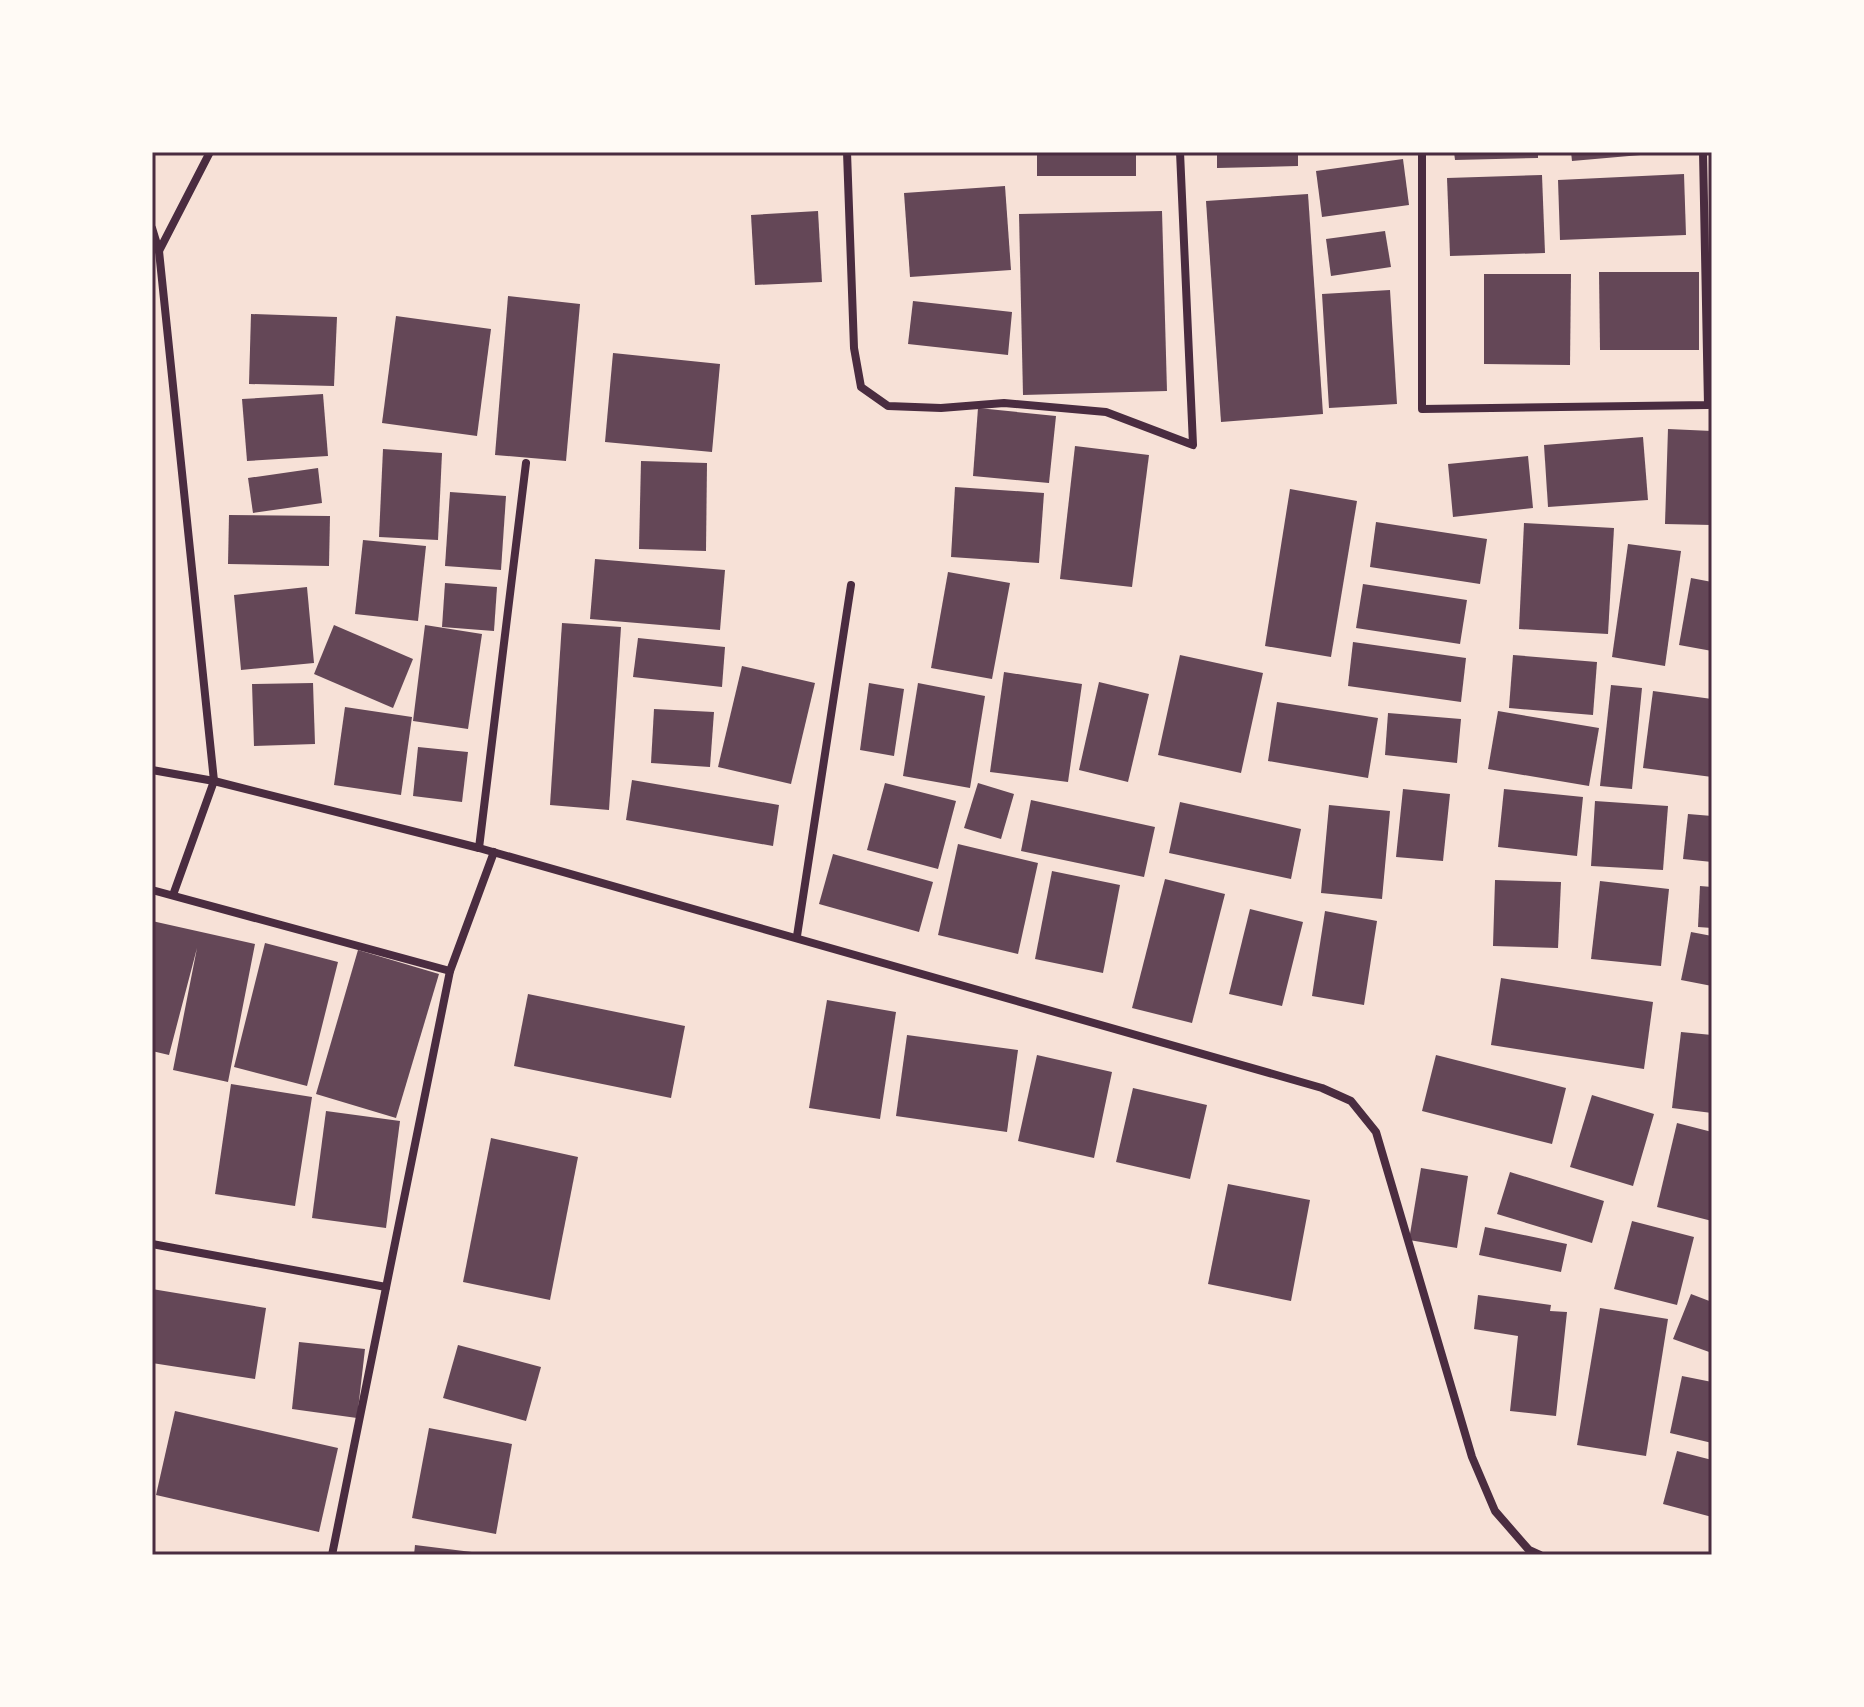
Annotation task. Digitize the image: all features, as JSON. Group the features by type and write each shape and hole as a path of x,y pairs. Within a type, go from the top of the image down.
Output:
{"street":[{"path":"159,251 210,152"},
{"path":"847,152 854,348 861,387 888,406 941,408 1004,403 1106,412 1193,445 1180,152"},
{"path":"1422,152 1422,409 1708,405 1703,152"},
{"path":"152,228 159,251 214,781 173,895"},
{"path":"479,848 526,463"},
{"path":"797,936 851,585"},
{"path":"152,770 214,781 494,852 1322,1088 1351,1101 1376,1132 1472,1457 1495,1511 1529,1550 1540,1555"},
{"path":"332,1555 450,971 494,852"},
{"path":"152,890 450,971"},
{"path":"152,1244 386,1287"}],"building":[{"path":"1037,152 1136,152 1136,176 1037,176"},
{"path":"1217,152 1298,152 1298,166 1217,168"},
{"path":"1454,152 1538,152 1538,158 1455,160"},
{"path":"1571,152 1652,152 1652,154 1572,161"},
{"path":"1403,159 1409,205 1322,217 1316,171"},
{"path":"1684,174 1686,235 1560,240 1558,180"},
{"path":"1542,175 1545,253 1450,256 1447,178"},
{"path":"1005,186 1011,270 910,277 904,193"},
{"path":"1308,194 1323,414 1221,422 1206,201"},
{"path":"818,211 822,282 755,285 751,215"},
{"path":"1162,211 1167,391 1023,395 1019,214"},
{"path":"1385,231 1391,267 1331,276 1326,239"},
{"path":"1599,272 1699,272 1699,350 1600,350"},
{"path":"1484,274 1571,274 1570,365 1484,364"},
{"path":"1390,290 1397,404 1329,408 1322,294"},
{"path":"508,296 580,304 566,461 495,455"},
{"path":"913,301 1012,312 1008,355 908,344"},
{"path":"251,314 337,317 334,386 249,384"},
{"path":"396,316 491,329 477,436 382,423"},
{"path":"613,353 720,364 712,452 605,442"},
{"path":"323,394 328,456 247,461 242,399"},
{"path":"978,408 1056,416 1049,483 973,476"},
{"path":"1668,429 1712,431 1712,525 1665,524"},
{"path":"1643,437 1648,500 1548,507 1544,445"},
{"path":"1075,446 1149,455 1132,587 1060,579"},
{"path":"383,449 442,453 438,540 379,537"},
{"path":"1528,456 1533,508 1453,517 1448,464"},
{"path":"641,461 707,463 706,551 639,549"},
{"path":"318,468 322,503 253,513 248,478"},
{"path":"955,487 1044,493 1039,563 951,557"},
{"path":"1290,489 1357,501 1331,657 1265,646"},
{"path":"450,492 506,496 501,570 445,566"},
{"path":"229,515 330,516 329,566 228,564"},
{"path":"1376,522 1487,539 1480,584 1370,567"},
{"path":"1524,523 1614,528 1608,634 1519,629"},
{"path":"363,540 426,546 418,621 355,614"},
{"path":"1628,544 1681,551 1665,666 1612,657"},
{"path":"595,559 725,570 720,630 590,619"},
{"path":"948,572 1010,583 992,679 931,668"},
{"path":"1691,578 1712,582 1712,651 1679,645"},
{"path":"445,583 497,587 494,631 442,627"},
{"path":"1363,584 1467,600 1460,644 1356,628"},
{"path":"307,587 314,663 241,670 234,595"},
{"path":"562,623 621,627 609,810 550,805"},
{"path":"334,625 413,659 393,708 314,674"},
{"path":"425,625 482,634 468,729 413,721"},
{"path":"638,638 725,647 722,687 633,677"},
{"path":"1353,642 1466,658 1461,702 1348,686"},
{"path":"1180,655 1263,673 1241,773 1158,755"},
{"path":"1513,655 1597,662 1593,715 1509,708"},
{"path":"742,666 815,683 791,784 718,767"},
{"path":"1004,672 1082,684 1068,782 990,772"},
{"path":"1099,682 1149,694 1128,782 1079,770"},
{"path":"313,683 315,744 254,746 252,684"},
{"path":"869,683 904,689 894,756 860,750"},
{"path":"918,683 985,696 970,788 903,776"},
{"path":"1611,685 1642,688 1632,789 1600,786"},
{"path":"1653,691 1712,699 1712,777 1643,768"},
{"path":"1277,702 1378,718 1368,778 1268,761"},
{"path":"345,707 412,717 401,795 334,785"},
{"path":"654,709 714,712 710,767 651,763"},
{"path":"1498,711 1599,728 1589,786 1488,769"},
{"path":"1388,713 1461,719 1457,763 1385,755"},
{"path":"418,747 468,752 462,802 413,796"},
{"path":"632,780 779,805 773,846 626,820"},
{"path":"885,783 956,801 938,869 867,850"},
{"path":"978,783 1014,794 1001,839 964,828"},
{"path":"1403,789 1450,794 1443,861 1396,857"},
{"path":"1504,789 1583,797 1577,856 1498,847"},
{"path":"1031,800 1155,827 1144,877 1021,851"},
{"path":"1595,801 1668,806 1663,870 1591,866"},
{"path":"1180,802 1301,829 1291,879 1169,853"},
{"path":"1329,805 1390,811 1382,899 1321,893"},
{"path":"1688,814 1712,816 1712,862 1683,859"},
{"path":"958,844 1038,863 1018,954 938,935"},
{"path":"833,854 933,882 919,932 819,904"},
{"path":"1052,871 1120,885 1103,973 1035,959"},
{"path":"1165,879 1225,894 1192,1023 1132,1008"},
{"path":"1495,880 1561,882 1558,948 1493,946"},
{"path":"1600,881 1669,889 1661,966 1591,959"},
{"path":"1700,886 1712,887 1712,928 1698,927"},
{"path":"1250,909 1303,922 1282,1006 1229,994"},
{"path":"1325,911 1377,921 1364,1005 1312,996"},
{"path":"152,921 255,944 228,1082 173,1070 197,948 169,1055 152,1051"},
{"path":"1691,932 1712,936 1712,986 1681,980"},
{"path":"265,943 338,962 307,1086 234,1067"},
{"path":"358,950 439,974 396,1118 316,1094"},
{"path":"1501,978 1653,1002 1644,1069 1491,1045"},
{"path":"528,994 685,1026 671,1098 514,1066"},
{"path":"827,1000 896,1012 880,1119 809,1108"},
{"path":"1681,1032 1712,1035 1712,1113 1672,1108"},
{"path":"907,1035 1018,1050 1007,1132 896,1116"},
{"path":"1037,1055 1112,1072 1094,1158 1018,1141"},
{"path":"1436,1055 1566,1088 1552,1144 1422,1111"},
{"path":"231,1084 312,1097 295,1206 215,1194"},
{"path":"1133,1088 1207,1105 1190,1179 1116,1162"},
{"path":"1592,1095 1654,1114 1633,1186 1570,1167"},
{"path":"326,1111 400,1121 386,1228 312,1218"},
{"path":"1677,1123 1712,1132 1712,1221 1657,1207"},
{"path":"491,1138 578,1157 550,1300 463,1282"},
{"path":"1421,1168 1468,1176 1457,1248 1409,1240"},
{"path":"1510,1172 1604,1201 1592,1243 1497,1214"},
{"path":"1228,1184 1310,1200 1291,1301 1208,1284"},
{"path":"1632,1221 1694,1237 1677,1305 1614,1289"},
{"path":"1485,1227 1567,1244 1561,1272 1479,1255"},
{"path":"152,1289 266,1308 255,1379 152,1363"},
{"path":"1691,1294 1712,1302 1712,1353 1673,1339"},
{"path":"1478,1295 1551,1305 1550,1311 1567,1312 1556,1416 1510,1411 1518,1336 1474,1329"},
{"path":"1600,1308 1668,1319 1646,1456 1577,1445"},
{"path":"299,1342 365,1349 357,1418 292,1409"},
{"path":"458,1345 541,1367 526,1421 443,1398"},
{"path":"1682,1376 1712,1382 1712,1443 1670,1433"},
{"path":"175,1411 338,1448 319,1532 156,1495"},
{"path":"429,1428 512,1444 496,1534 412,1518"},
{"path":"1677,1451 1712,1460 1712,1517 1663,1504"},
{"path":"415,1545 480,1553 480,1555 414,1555"}]}
